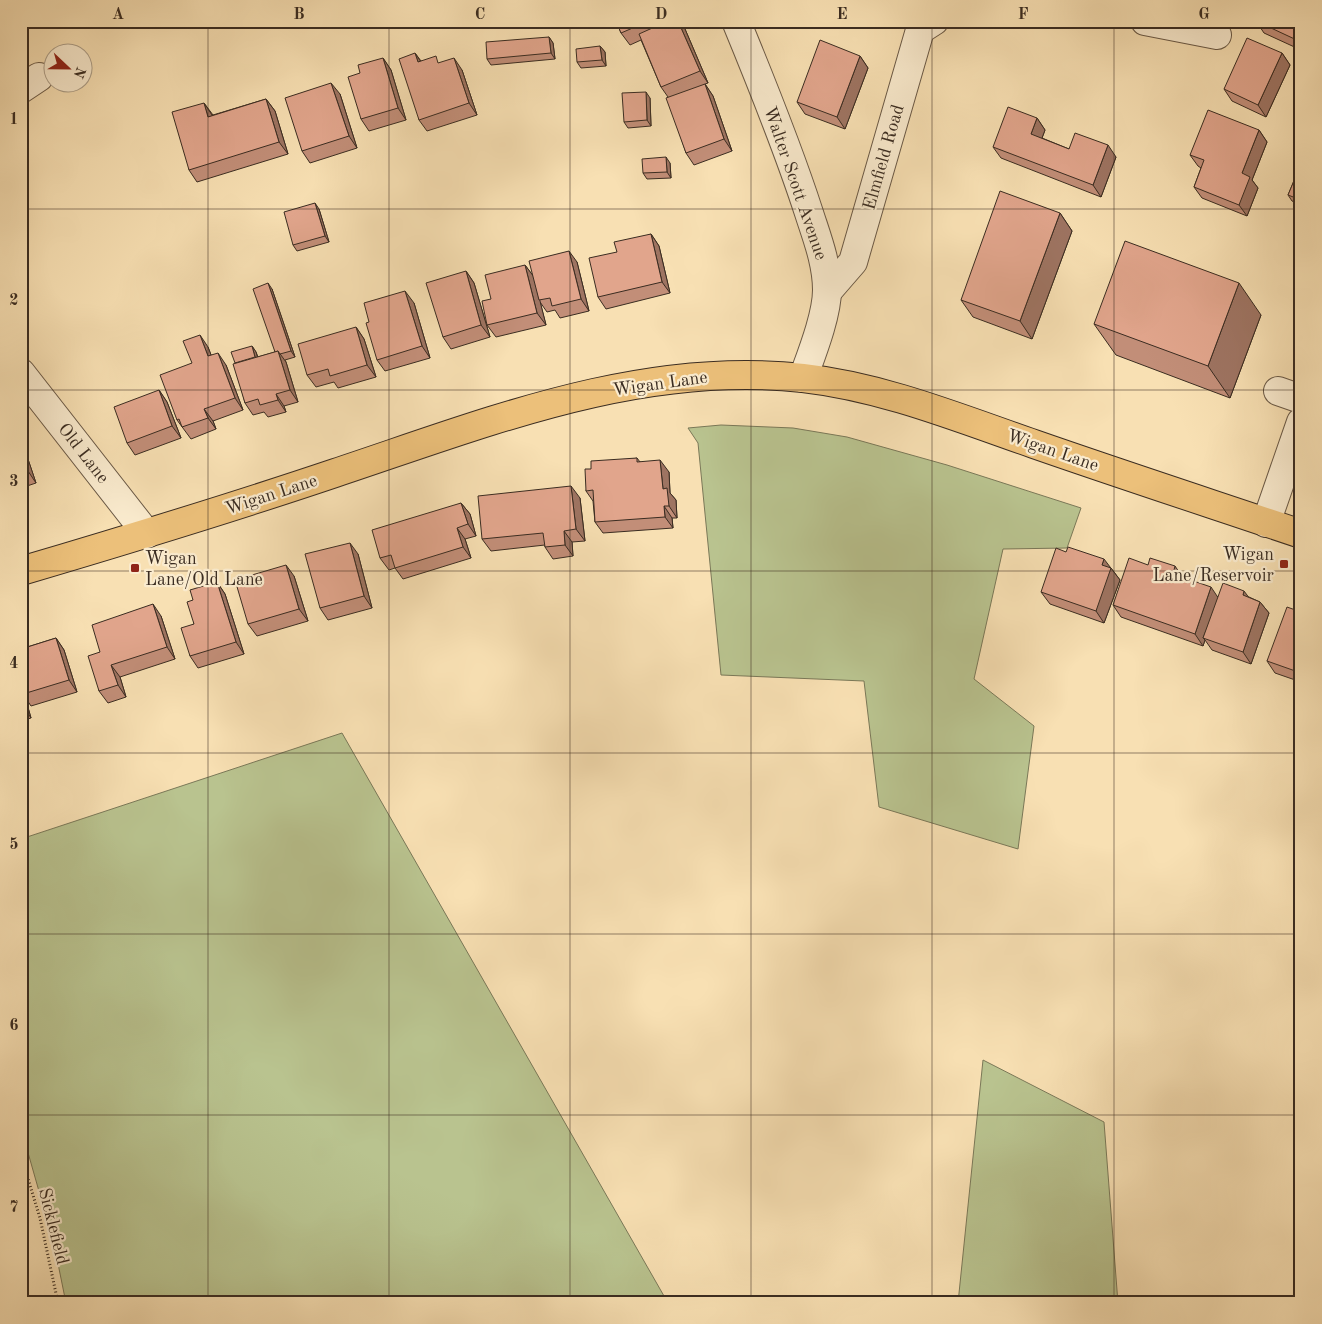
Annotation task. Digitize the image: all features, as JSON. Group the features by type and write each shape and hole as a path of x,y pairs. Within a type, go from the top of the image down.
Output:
{"highway":[{"name":"Wigan Lane","path":"21,571 147,534 528,409 602,390 664,379 725,375 803,378 910,401 1301,534"}],"street":[{"name":"Walter Scott Avenue","path":"736,21 754,63 801,189 826,270 827,292 819,332 803,378"},
{"name":"Elmfield Road","path":"827,292 853,262 920,30 934,21"},
{"path":"1145,21 1217,35"},
{"name":"Old Lane","path":"21,373 147,534"},
{"path":"1266,523 1301,422"}],"path":[{"name":"Sicklefield","path":"21,1156 40,1218 58,1303"}],"green space":[{"path":"721,425 793,428 847,437 947,465 1081,508 1067,548 1003,549 974,679 1034,726 1018,849 879,807 864,681 721,675 698,443 688,428"},
{"path":"342,733 668,1303 66,1303 54,1244 21,1128 21,839"},
{"path":"983,1060 1104,1122 1118,1303 958,1303"}],"building":[{"path":"616,21 649,21 621,33"},
{"path":"668,21 678,21 700,71 661,87 639,34"},
{"path":"1256,21 1301,21 1301,42"},
{"path":"549,37 551,53 487,59 486,42"},
{"path":"1247,38 1282,53 1258,105 1224,89"},
{"path":"820,40 860,56 837,117 797,102"},
{"path":"600,46 602,60 577,62 576,49"},
{"path":"415,53 418,62 436,56 438,63 454,58 469,103 419,120 399,59"},
{"path":"383,58 398,108 361,119 348,77 360,73 358,65"},
{"path":"331,83 349,136 302,151 285,98"},
{"path":"705,84 724,139 686,153 666,98"},
{"path":"646,92 647,120 624,122 622,93"},
{"path":"266,99 279,142 189,170 172,112 204,103 208,117"},
{"path":"1008,107 1037,118 1031,134 1069,149 1075,133 1108,145 1093,185 993,147"},
{"path":"1208,110 1259,130 1242,173 1250,177 1239,205 1194,187 1204,160 1190,155"},
{"path":"666,157 667,172 643,173 642,159"},
{"path":"1301,164 1301,200 1288,195"},
{"path":"1000,191 1060,213 1020,321 961,300"},
{"path":"315,203 325,236 293,245 284,212"},
{"path":"651,234 662,282 598,297 589,258 617,252 614,242"},
{"path":"1125,241 1239,283 1208,366 1094,324"},
{"path":"569,251 581,299 552,306 550,298 539,300 529,261"},
{"path":"525,265 537,313 487,325 482,301 491,299 485,275"},
{"path":"466,271 481,325 443,337 426,283"},
{"path":"268,283 291,351 280,354 278,351 275,352 253,289"},
{"path":"405,291 422,346 377,360 366,323 369,322 364,303"},
{"path":"356,327 367,365 330,376 328,369 307,375 298,344"},
{"path":"200,335 208,356 218,353 235,398 204,409 208,418 182,427 179,419 177,420 160,375 192,363 183,341"},
{"path":"252,346 255,357 235,363 231,352"},
{"path":"278,351 290,390 276,394 278,400 260,405 258,399 245,403 233,364"},
{"path":"159,390 172,426 127,443 114,407"},
{"path":"21,451 28,471 21,473"},
{"path":"637,458 637,462 660,460 663,489 667,488 669,506 664,506 665,517 595,522 593,490 586,491 585,469 591,469 591,461"},
{"path":"571,486 576,529 564,531 565,545 545,547 543,533 482,539 478,496"},
{"path":"461,503 468,524 457,528 463,547 395,568 391,555 380,558 372,530"},
{"path":"350,543 364,596 320,608 305,554"},
{"path":"1068,547 1104,559 1102,565 1111,568 1096,611 1041,592 1056,548 1066,552"},
{"path":"1129,558 1148,565 1150,558 1175,566 1173,574 1211,587 1195,634 1113,605"},
{"path":"286,565 299,609 248,624 235,580"},
{"path":"217,582 236,642 190,656 181,628 194,624 187,602 193,600 190,590"},
{"path":"1223,583 1244,591 1243,595 1260,602 1243,652 1203,638"},
{"path":"153,604 167,647 111,665 118,685 99,691 88,656 100,652 92,625"},
{"path":"1287,607 1301,612 1301,673 1267,661"},
{"path":"56,638 69,680 23,694 21,689 21,649"}],"place":[{"name":"Wigan Lane/Reservoir","path":"1284,564"},
{"name":"Wigan Lane/Old Lane","path":"135,568"}]}
